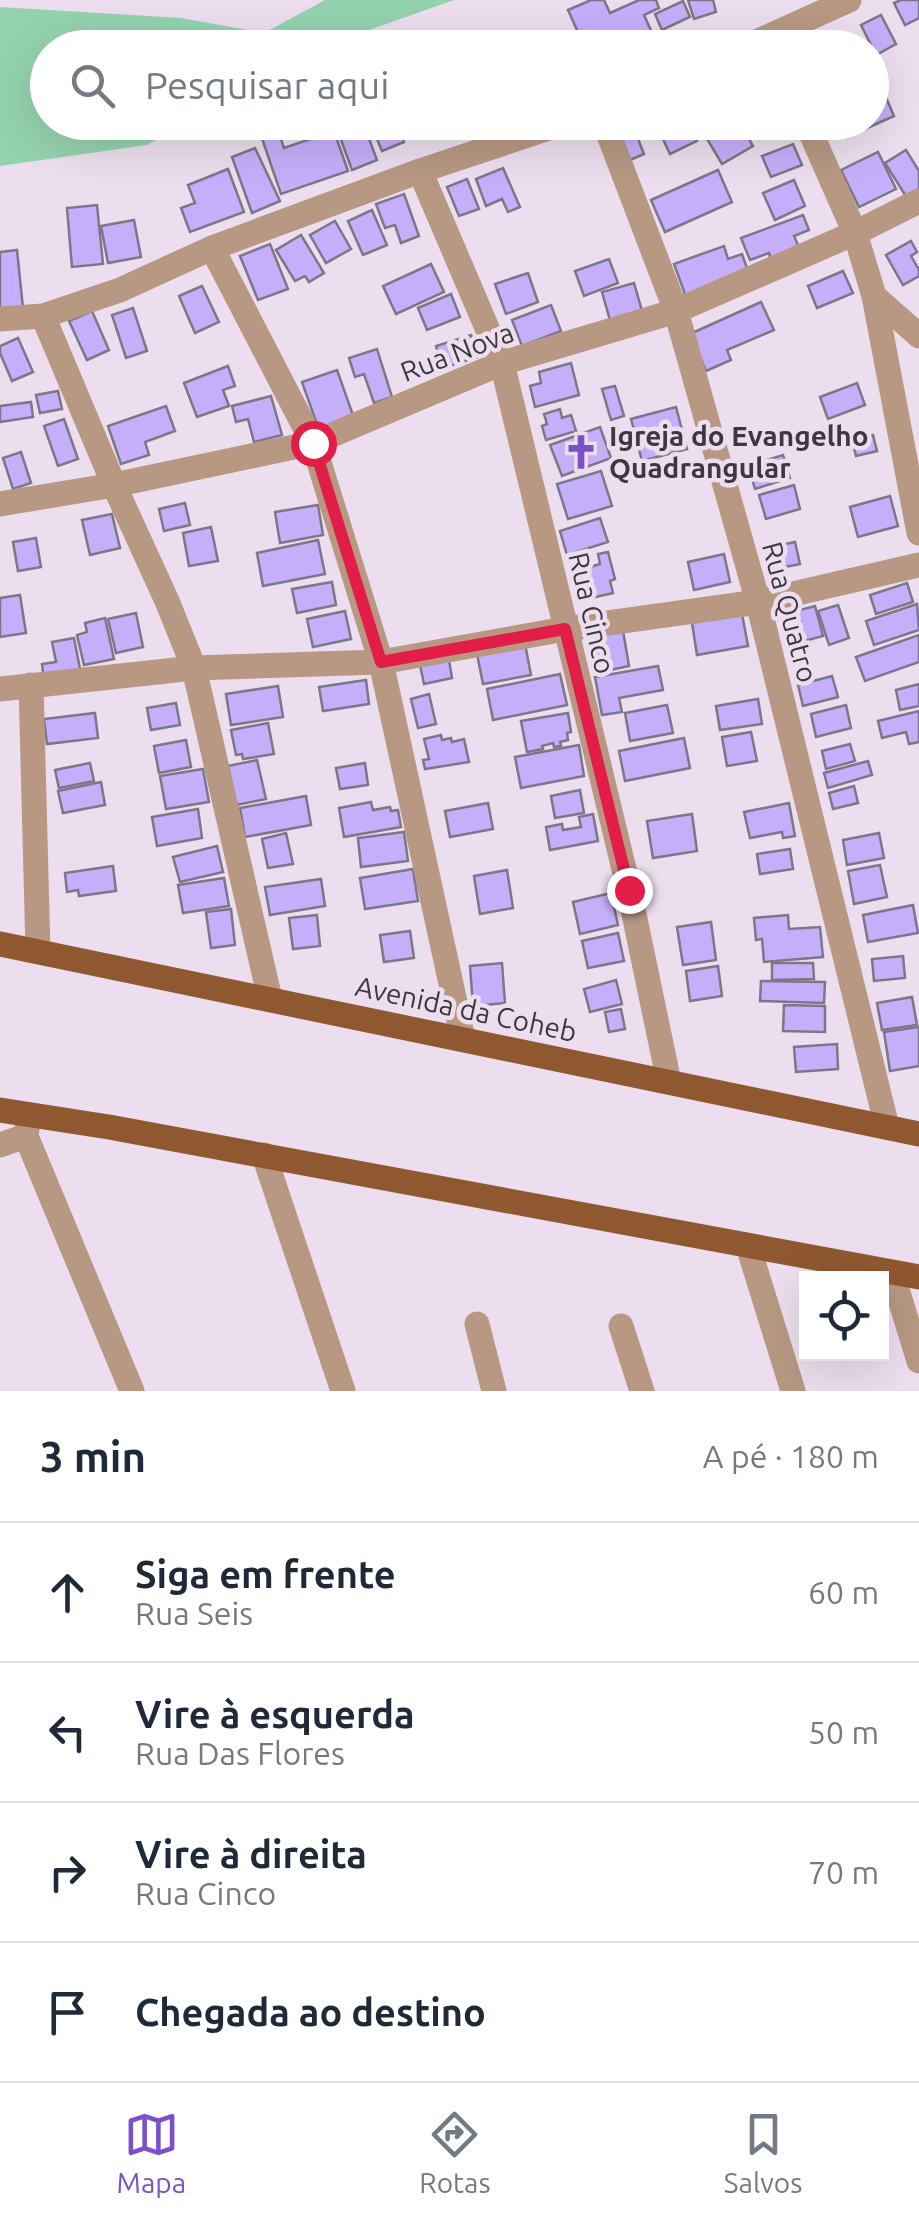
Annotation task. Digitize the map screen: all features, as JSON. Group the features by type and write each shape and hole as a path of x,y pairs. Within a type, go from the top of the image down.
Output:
{"main road":[{"name":"Avenida da Coheb","path":"0,944 919,1134"},
{"path":"0,1110 28,1125 109,1126 919,1278"}],"street":[{"path":"793,30 850,0"},
{"path":"0,319 43,316 120,290 212,248 420,170 512,140"},
{"name":"Rua Quatro","path":"611,140 676,311 758,602 886,1127"},
{"path":"814,140 854,233 874,296 919,533"},
{"name":"Rua Cinco","path":"420,170 502,363 629,890 669,1082"},
{"name":"Rua Nova","path":"0,504 114,485 313,443 502,363 676,311 919,201"},
{"path":"212,248 313,443 381,662 464,1039"},
{"path":"874,296 919,336"},
{"path":"43,316 194,668 270,999"},
{"path":"0,689 194,668 381,662 565,629 758,602 919,565"},
{"path":"31,685 38,951"},
{"path":"0,1145 28,1125 132,1391"},
{"path":"264,1156 343,1391"},
{"path":"748,1246 793,1391"},
{"path":"892,1272 919,1361"},
{"path":"477,1324 494,1391"},
{"path":"621,1326 642,1391"}],"green space":[{"path":"325,0 454,0 369,30 270,30"},
{"path":"0,7 181,18 247,30 30,30 30,140 156,140 147,145 0,166"}],"building":[{"path":"591,0 604,0 610,13 639,0 656,0 659,8 644,15 651,30 577,30 568,10"},
{"path":"688,0 713,0 716,12 694,19"},
{"path":"919,0 919,18 905,25 894,3"},
{"path":"683,1 690,17 662,30 655,14"},
{"path":"881,15 889,30 864,30 861,25"},
{"path":"262,140 281,140 284,148 308,140 337,140 348,171 281,194"},
{"path":"341,140 370,140 377,160 352,170"},
{"path":"377,140 403,140 404,142 382,151"},
{"path":"622,140 638,140 644,154 630,160"},
{"path":"663,140 697,140 697,141 670,154"},
{"path":"708,140 750,140 753,146 722,164"},
{"path":"793,144 802,165 771,177 762,156"},
{"path":"255,148 280,201 252,213 232,157"},
{"path":"906,150 919,171 919,191 907,198 885,163"},
{"path":"878,152 896,189 859,207 841,170"},
{"path":"503,168 520,207 508,212 502,199 486,206 476,179"},
{"path":"228,169 244,212 190,232 181,208 195,203 188,185"},
{"path":"718,170 732,202 665,232 651,200"},
{"path":"467,179 479,209 459,216 447,187"},
{"path":"794,180 805,206 775,220 763,193"},
{"path":"404,194 419,236 401,243 395,225 385,228 376,204"},
{"path":"97,205 103,264 72,267 67,208"},
{"path":"372,210 387,245 363,255 348,221"},
{"path":"803,215 809,230 794,236 801,252 772,263 769,253 750,260 741,238"},
{"path":"134,220 141,257 108,263 101,226"},
{"path":"335,221 351,249 326,263 310,235"},
{"path":"301,235 324,273 309,282 305,276 295,281 276,250"},
{"path":"911,241 917,252 911,256 919,276 903,285 886,255"},
{"path":"270,244 288,289 258,300 240,256"},
{"path":"724,246 728,259 742,254 749,274 686,297 674,264"},
{"path":"17,250 23,308 0,310 0,252"},
{"path":"609,259 618,283 584,296 575,271"},
{"path":"431,264 444,292 396,314 383,286"},
{"path":"843,271 853,293 817,308 808,286"},
{"path":"528,273 538,302 506,314 495,284"},
{"path":"634,283 642,311 610,320 602,292"},
{"path":"202,286 219,322 195,333 179,296"},
{"path":"451,294 460,317 427,330 418,308"},
{"path":"761,302 774,330 727,350 731,360 706,371 690,334"},
{"path":"551,305 561,331 522,346 512,320"},
{"path":"133,308 147,351 126,358 112,315"},
{"path":"92,311 109,350 87,360 69,321"},
{"path":"471,335 478,357 443,368 436,346"},
{"path":"18,338 33,372 12,381 0,346"},
{"path":"377,349 392,397 374,403 364,374 355,377 349,358"},
{"path":"571,363 579,395 535,407 530,386 541,383 539,372"},
{"path":"228,366 235,386 223,390 229,406 197,417 184,383"},
{"path":"337,370 354,418 319,430 302,382"},
{"path":"857,383 865,405 828,419 820,397"},
{"path":"615,386 624,416 611,420 602,389"},
{"path":"58,391 62,409 40,413 36,395"},
{"path":"271,396 282,435 254,442 248,419 236,422 232,406"},
{"path":"31,402 33,417 0,422 0,406"},
{"path":"166,406 175,431 145,442 149,455 121,464 108,426"},
{"path":"676,407 687,449 642,461 631,419"},
{"path":"560,409 562,418 571,415 576,431 546,440 544,414"},
{"path":"64,419 78,459 58,466 44,426"},
{"name":"Igreja do Evangelho Quadrangular","path":"600,427 611,458 562,476 550,445"},
{"path":"873,435 877,451 856,456 852,440"},
{"path":"21,452 31,483 13,489 3,458"},
{"path":"783,455 790,478 755,489 748,466"},
{"path":"601,471 612,506 568,519 557,484"},
{"path":"794,485 800,509 766,519 759,495"},
{"path":"890,496 898,526 858,537 850,507"},
{"path":"185,503 190,525 164,531 159,509"},
{"path":"318,505 323,535 280,543 275,512"},
{"path":"112,514 120,548 90,555 82,520"},
{"path":"600,518 608,542 567,555 560,531"},
{"path":"211,527 218,561 189,566 183,533"},
{"path":"36,538 41,567 18,571 13,542"},
{"path":"318,540 325,574 263,586 257,553"},
{"path":"795,542 800,564 770,570 765,548"},
{"path":"608,552 615,579 610,581 613,593 587,599 579,570 600,564 598,554"},
{"path":"724,554 730,582 694,590 688,562"},
{"path":"332,582 336,605 297,613 292,589"},
{"path":"907,583 913,602 876,614 870,595"},
{"path":"20,595 26,633 0,637 0,598"},
{"path":"917,604 919,630 874,645 866,621"},
{"path":"838,605 849,638 829,645 818,611"},
{"path":"815,606 823,636 805,641 802,630 790,633 785,614"},
{"path":"345,611 351,639 313,647 307,619"},
{"path":"136,613 143,647 116,653 108,619"},
{"path":"742,614 748,646 697,655 692,623"},
{"path":"105,618 114,659 84,665 77,635 87,632 85,623"},
{"path":"623,631 629,666 596,673 589,637"},
{"path":"919,635 919,662 865,681 856,657"},
{"path":"74,638 81,674 44,681 42,664 56,662 52,642"},
{"path":"525,644 531,675 483,684 477,654"},
{"path":"449,660 452,678 424,684 420,665"},
{"path":"658,666 663,690 619,698 622,712 602,715 595,677"},
{"path":"560,674 567,705 493,720 487,689"},
{"path":"832,676 838,697 803,706 798,685"},
{"path":"366,680 369,704 323,711 319,687"},
{"path":"919,684 919,706 900,710 896,690"},
{"path":"278,686 283,717 231,725 226,694"},
{"path":"429,694 436,724 418,728 411,699"},
{"path":"758,699 762,724 720,730 716,706"},
{"path":"176,703 180,725 151,730 147,708"},
{"path":"667,705 673,733 630,741 625,713"},
{"path":"846,705 851,728 816,737 811,714"},
{"path":"919,711 919,742 909,744 906,732 882,738 878,721"},
{"path":"95,713 98,738 47,744 44,719"},
{"path":"568,713 568,740 560,742 561,746 554,747 553,743 527,752 521,721"},
{"path":"268,723 274,754 243,759 242,754 236,755 231,730"},
{"path":"751,732 757,761 727,766 722,737"},
{"path":"441,735 442,740 451,738 452,742 464,739 469,762 425,769 423,760 429,759 424,739"},
{"path":"684,738 690,768 625,781 619,751"},
{"path":"186,740 191,767 159,773 154,746"},
{"path":"850,744 855,761 826,769 822,751"},
{"path":"579,745 584,776 521,788 515,757"},
{"path":"257,760 266,799 236,805 228,766"},
{"path":"868,761 872,775 828,788 824,773"},
{"path":"90,763 94,781 59,788 55,770"},
{"path":"365,763 368,785 340,789 336,768"},
{"path":"203,769 209,802 166,809 160,776"},
{"path":"101,782 105,805 63,813 58,791"},
{"path":"854,786 858,803 833,809 829,793"},
{"path":"580,790 584,813 555,818 551,796"},
{"path":"306,796 311,825 245,837 240,808"},
{"path":"371,802 373,810 398,810 401,827 344,837 339,808"},
{"path":"488,803 493,829 450,837 445,811"},
{"path":"789,803 795,836 783,838 782,832 750,838 744,812"},
{"path":"198,809 202,838 157,846 152,817"},
{"path":"593,814 598,841 550,850 546,827 581,827 579,817"},
{"path":"692,814 697,851 653,858 647,821"},
{"path":"404,832 408,861 361,867 358,838"},
{"path":"286,833 293,864 268,868 262,839"},
{"path":"879,833 884,858 847,865 843,840"},
{"path":"217,846 223,872 180,882 173,857"},
{"path":"790,849 793,869 760,874 757,854"},
{"path":"880,865 887,897 854,904 848,871"},
{"path":"113,866 116,891 79,896 78,890 67,892 65,873"},
{"path":"413,869 418,901 365,909 360,878"},
{"path":"507,870 513,908 480,914 474,876"},
{"path":"224,878 229,906 183,913 178,885"},
{"path":"321,879 325,906 270,915 265,887"},
{"path":"611,893 618,925 580,934 573,902"},
{"path":"913,905 918,933 868,942 863,915"},
{"path":"231,909 235,945 211,948 206,912"},
{"path":"317,915 320,946 293,949 289,918"},
{"path":"788,915 789,929 820,927 823,957 764,962 762,939 756,940 754,918"},
{"path":"711,922 716,960 683,965 677,927"},
{"path":"410,931 414,958 384,962 380,935"},
{"path":"618,933 624,961 588,968 582,941"},
{"path":"903,956 905,978 874,981 872,959"},
{"path":"502,963 505,1003 473,1006 470,966"},
{"path":"772,963 813,963 814,979 772,980"},
{"path":"718,966 722,996 690,1001 686,971"},
{"path":"616,980 622,1004 590,1012 584,989"},
{"path":"761,981 825,982 824,1003 760,1001"},
{"path":"912,997 917,1025 882,1030 877,1003"},
{"path":"784,1005 825,1006 825,1032 783,1031"},
{"path":"621,1009 625,1029 609,1032 605,1012"},
{"path":"919,1027 919,1066 890,1071 884,1032"},
{"path":"837,1044 838,1069 796,1072 794,1047"}],"place":[{"name":"Igreja do Evangelho Quadrangular","path":"581,452"}],"route":[{"path":"313,443 381,662 565,629 629,890"}]}
